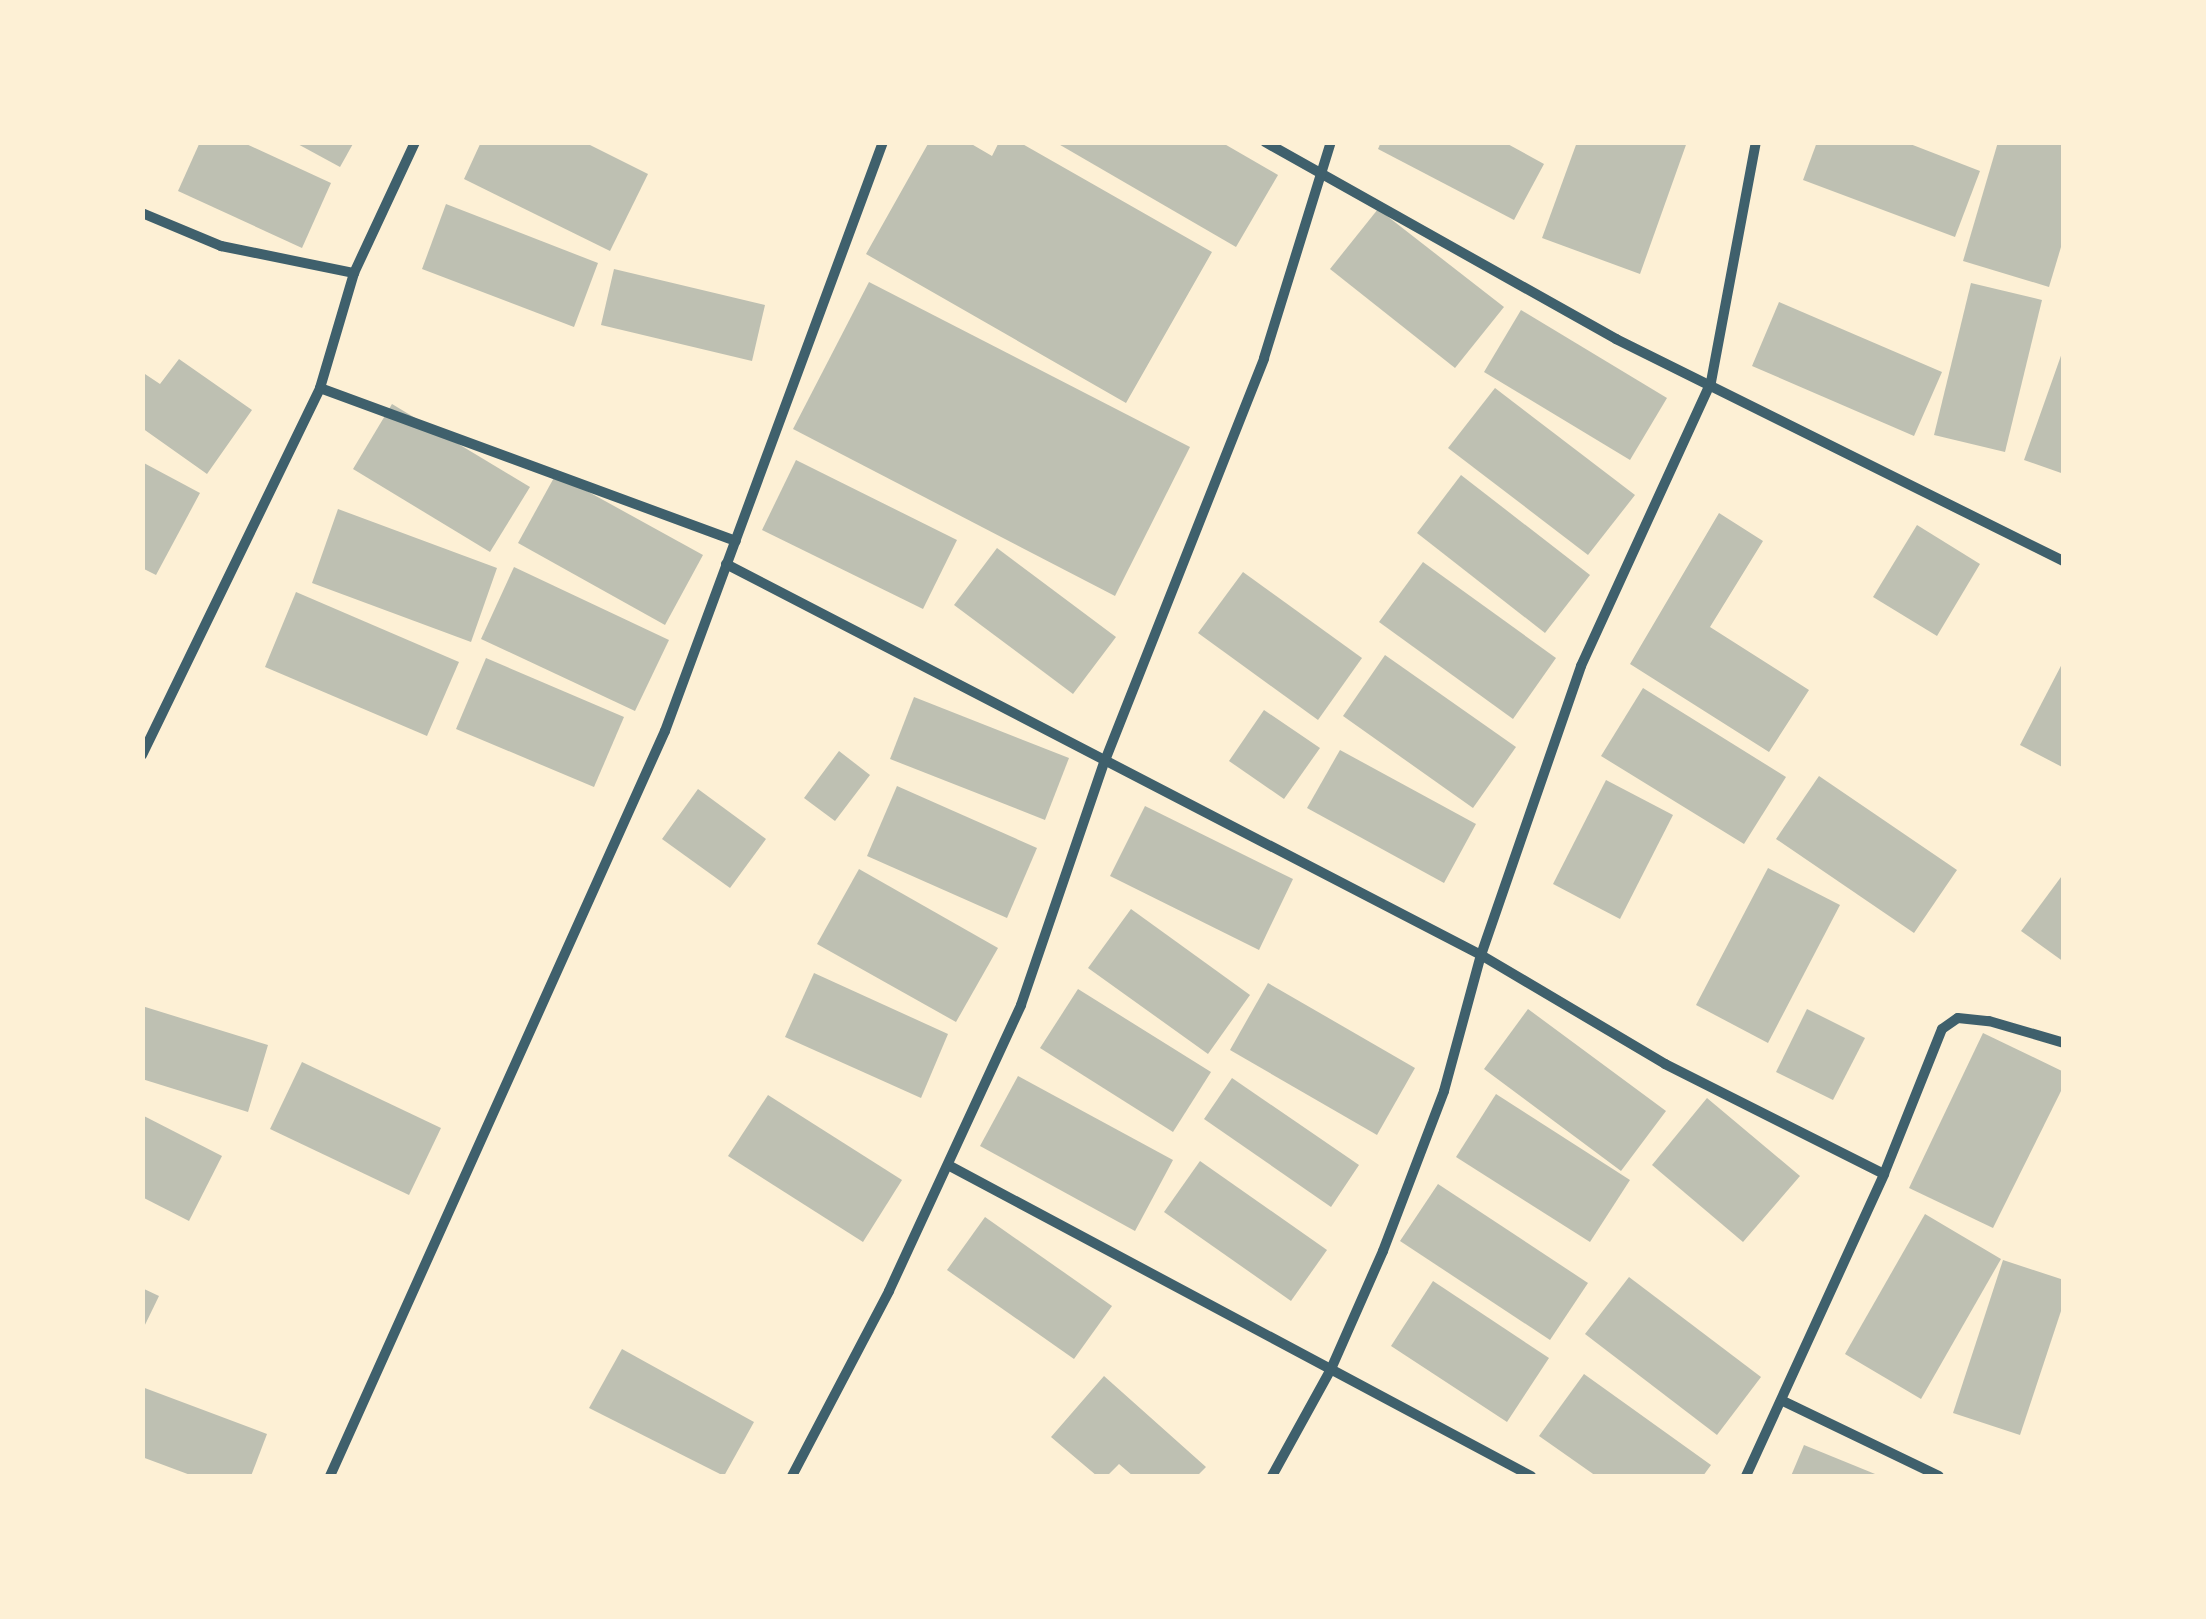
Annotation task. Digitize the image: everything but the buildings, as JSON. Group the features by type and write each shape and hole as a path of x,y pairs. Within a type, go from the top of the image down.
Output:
{"street":[{"path":"142,755 320,388 354,273 415,142"},
{"path":"330,1476 665,731 883,142"},
{"path":"1265,142 1616,339 1711,382 2064,560"},
{"path":"792,1476 948,1165 1022,1005 1104,762 1264,358 1325,178 1331,142"},
{"path":"1272,1476 1331,1370 1444,1091 1481,955 1581,666 1711,382 1756,142"},
{"path":"142,213 221,246 354,273"},
{"path":"320,388 736,541"},
{"path":"726,564 1481,955 1665,1064 1884,1174"},
{"path":"1746,1476 1884,1174 1942,1029 1958,1018 2064,1043"},
{"path":"948,1165 1531,1476"},
{"path":"1783,1401 1939,1476"}]}
